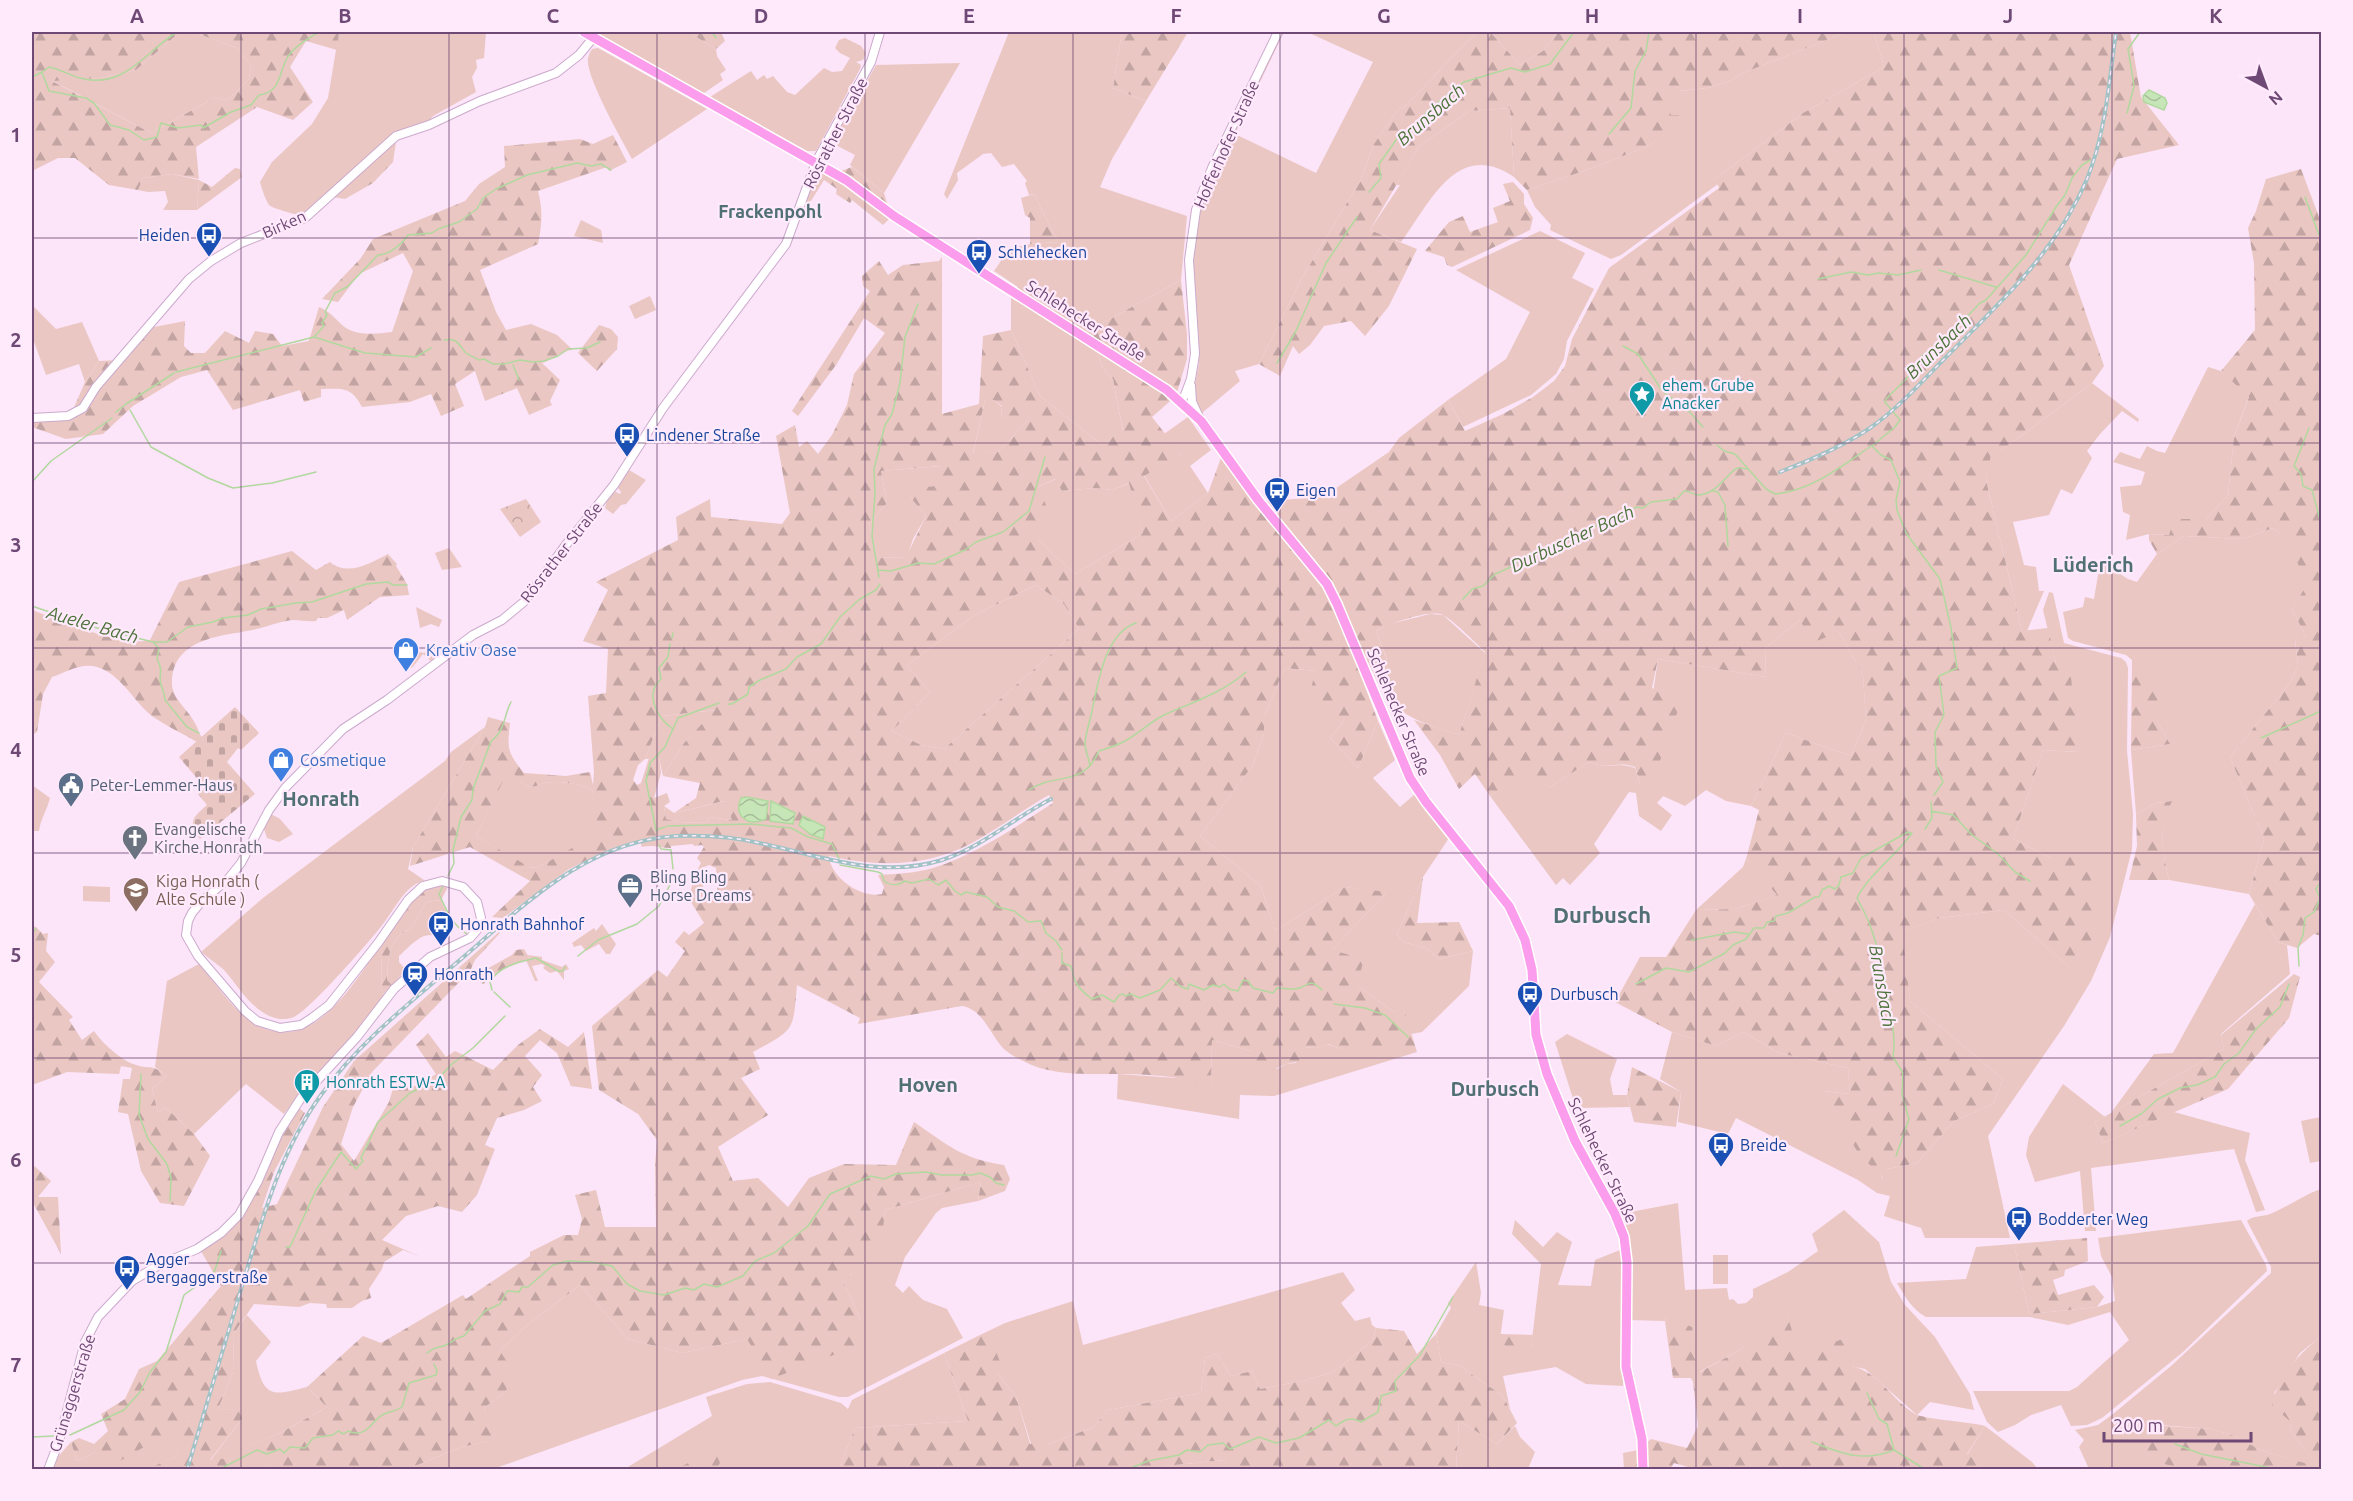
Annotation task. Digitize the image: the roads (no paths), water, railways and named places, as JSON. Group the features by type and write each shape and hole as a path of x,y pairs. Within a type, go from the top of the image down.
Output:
{"main road":[{"name":"Schlehecker Straße","path":"584,32 846,180 903,222 1125,362 1180,401 1201,421 1258,500 1332,592 1410,778 1426,802 1503,897 1520,926 1532,970 1536,1035 1547,1074 1575,1142 1615,1214 1624,1237 1627,1262 1626,1367 1642,1439 1643,1470"}],"street":[{"name":"Rösrather Straße","path":"406,902 378,943 329,1005 312,1018 291,1027 280,1028 264,1024 245,1011 198,956 186,935 188,921 196,908 229,878 241,863 277,799 343,729 387,700 473,635 509,615 525,601 564,546 615,485 663,408 786,244 816,162 870,62 878,44 880,32"},
{"name":"Hofferhofer Straße","path":"1180,401 1191,379 1195,349 1189,260 1196,210 1212,168 1278,32"},
{"name":"Birken","path":"32,418 68,416 83,408 96,387 182,288 211,261 241,243 305,218 396,136 429,125 480,101 556,73 579,55 593,38"},
{"path":"1191,379 1192,402 1201,421"},
{"name":"Grünaggerstraße","path":"48,1470 59,1441 85,1342 98,1317 132,1281 159,1265 205,1244 221,1233 239,1215 289,1114 314,1083 357,1037 394,989 423,963 474,935 481,918 478,905 472,895 463,887 448,881 432,882 423,886 406,902"}],"water":[{"path":"2149,90 2165,98 2167,103 2164,110 2144,102 2143,96"},
{"path":"741,798 768,801 766,819 754,822 744,819 739,805"},
{"path":"771,801 795,813 793,824 770,821"},
{"path":"803,816 825,827 823,839 810,834 799,825"}],"waterway":[{"path":"42,72 49,67 80,78 109,79 133,67 177,32"},
{"path":"32,77 42,72 49,91 86,98 94,103 110,125 129,130 144,140 157,137 161,123 178,128 201,125 203,128 231,112 251,105 259,95 275,87 292,51 319,32"},
{"path":"712,32 716,38"},
{"name":"Brunsbach","path":"1369,192 1381,178 1379,164 1396,140 1418,124 1428,110 1464,82 1511,68 1525,72 1550,64 1574,32"},
{"path":"1609,134 1631,108 1635,71 1646,51 1649,32"},
{"path":"2127,113 2134,86 2128,49 2140,32"},
{"name":"Brunsbach","path":"1934,795 1943,782 1936,766 1935,732 1944,715 1939,676 1957,668 1951,628 1940,579 1906,533 1897,510 1896,500 1900,482 1891,460 1881,455 1872,446 1900,420 1885,402 1886,399 1908,377 1923,355 1986,300 2026,255 2065,195 2072,178 2082,165 2090,160"},
{"path":"176,372 314,337 324,326 322,323 327,315 325,312 335,293 347,287 378,255 395,248 408,235 432,233 459,222 477,209 483,198 496,189 527,175 577,163 591,166 601,164 611,170"},
{"path":"2305,197 2319,235"},
{"name":"Brunsbach","path":"1277,363 1295,333 1326,263 1357,217"},
{"path":"1818,279 1851,272 1868,275 1878,273 1898,275 1921,270"},
{"path":"1939,270 1996,287"},
{"path":"879,577 872,536 874,469 885,425 892,414 900,383 905,337 918,304"},
{"path":"314,337 365,353 416,357 431,348"},
{"path":"444,340 455,341 468,355 493,364 520,360 544,361 568,349 587,348 600,342"},
{"path":"1623,346 1638,354 1661,389 1669,397 1680,401 1703,427"},
{"path":"513,365 519,380"},
{"path":"116,412 174,373"},
{"path":"130,410 151,447 208,478 233,488 272,483 316,472"},
{"name":"Aueler Bach","path":"32,482 51,461 112,418"},
{"path":"2309,428 2294,466 2301,474 2303,486 2312,490 2322,527"},
{"name":"Durbuscher Bach","path":"1717,445 1724,451 1735,454 1766,489 1775,494 1814,483 1871,446"},
{"path":"878,570 891,571 918,563 934,564 965,550 976,542 1003,532 1029,511 1045,457"},
{"name":"Durbuscher Bach","path":"1463,599 1472,589 1483,586 1495,574 1511,567 1530,553 1547,551 1596,526 1619,519 1636,507 1643,508 1651,502 1677,499 1684,491 1698,495 1705,494 1735,469 1748,469"},
{"path":"1713,491 1718,492 1725,505 1728,546"},
{"path":"153,642 167,642 188,627 223,618 248,615 261,609 312,602 366,584 388,582 393,585 407,585"},
{"path":"728,704 748,694 749,687 786,669 797,657 821,644 840,617 860,599 876,590 880,584"},
{"name":"Aueler Bach","path":"32,606 93,627 153,642 159,648 157,659 165,700 187,727 199,733"},
{"path":"1090,766 1085,743 1105,660 1117,637 1136,623"},
{"path":"672,638 673,633"},
{"path":"656,830 646,781 650,763 665,747 673,729 662,719 653,699 653,692 661,679 659,668 668,657 670,644"},
{"path":"1029,790 1077,775 1092,763 1099,751 1125,741 1164,715 1218,691 1246,672"},
{"path":"448,876 454,863 453,850 461,817 472,800 473,789 491,741 502,728 511,702"},
{"path":"673,729 678,718 719,703"},
{"path":"2261,738 2321,711"},
{"name":"Brunsbach","path":"1925,829 1932,818 1931,802"},
{"path":"1931,811 1953,815 1972,835 1997,853 2015,872 2030,881"},
{"path":"667,826 750,824 791,828 808,837 832,844 839,859"},
{"path":"657,832 656,830 665,827"},
{"path":"1636,984 1666,968 1689,972 1725,953 1733,945 1746,939 1754,928 1764,928 1767,922 1774,921 1776,916 1788,913 1815,897 1819,897 1822,890 1829,886 1835,889 1841,877 1853,873 1861,858 1908,832 1911,833"},
{"name":"Brunsbach","path":"1896,1156 1909,1119 1902,1095 1903,1073 1893,1057 1891,1011 1879,956 1870,924 1857,898 1862,889 1912,833"},
{"path":"659,845 661,849 671,850 673,869"},
{"path":"840,865 878,872 882,874 884,881 892,885 905,881 912,883 929,879 938,885 946,880 961,895 966,892 987,897 998,907 1014,911 1028,922"},
{"path":"578,956 598,940 637,924 659,906 673,879"},
{"path":"2299,966 2298,948 2303,935 2305,918 2314,912 2320,898 2316,889 2322,880"},
{"path":"443,886 439,894 447,911 457,926 467,934"},
{"path":"1028,922 1041,921 1046,933 1062,950"},
{"path":"32,933 36,929"},
{"path":"1692,940 1734,932 1748,934"},
{"path":"1062,953 1062,963 1071,966 1076,982 1092,999 1102,995 1114,1002 1119,995 1123,994 1125,996 1131,994 1140,998 1160,990 1171,978 1181,987 1188,989 1189,984 1204,990 1213,985 1220,987 1224,984 1229,989 1238,991 1243,980 1248,981 1253,988 1273,993 1277,988 1294,989 1311,983 1322,990"},
{"path":"492,990 490,982 494,977 504,968 516,963 536,958 558,971 563,971 565,967"},
{"path":"2120,1126 2141,1114 2158,1099 2180,1088 2197,1085 2215,1077 2224,1064 2239,1053 2256,1029 2280,1007 2289,984"},
{"path":"494,992 510,1007"},
{"path":"1334,1004 1365,1008 1385,1015 1408,1037"},
{"path":"286,1247 290,1247 316,1190 341,1152 356,1169 363,1161 361,1158 378,1122 410,1093 437,1080 505,1016"},
{"path":"141,1074 139,1115 148,1139 167,1164 171,1178 170,1201"},
{"path":"427,1353 464,1336 485,1311 500,1304 507,1291 519,1292 522,1287 528,1287 553,1265 567,1261 612,1266 627,1284 640,1291 664,1295 685,1288 694,1290 704,1284 717,1287 743,1276 755,1261 774,1253 808,1226 830,1194 871,1176 884,1179 896,1174 925,1172 942,1175 980,1173 1004,1185"},
{"path":"210,1276 215,1270 221,1251"},
{"path":"70,1435 124,1410 140,1392 150,1372 166,1352 184,1295 206,1279"},
{"path":"1126,1470 1148,1461 1179,1455 1187,1450 1200,1452 1208,1445 1223,1443 1230,1449 1259,1437 1276,1443 1299,1438 1329,1420 1336,1426 1354,1419 1361,1422 1378,1412 1381,1396 1396,1391 1395,1381 1420,1355 1453,1297"},
{"path":"218,1470 257,1450 267,1454 280,1449 284,1453 290,1447 305,1448 313,1438 333,1435 338,1431 344,1434 348,1431 355,1433 365,1431 384,1414 402,1407 409,1383 436,1375 437,1370 434,1364"},
{"path":"1867,1393 1879,1419 1887,1424 1894,1450 1926,1470"},
{"path":"32,1437 54,1436"},
{"path":"1812,1442 1843,1453 1862,1456 1883,1454 1894,1450"},
{"path":"2175,1444 2201,1454 2281,1470"}],"railway":[{"path":"1780,472 1848,441 1892,411 1990,313 2044,251 2075,205 2087,179 2099,143 2116,32"},
{"path":"187,1470 269,1199 286,1156 308,1115 338,1073 377,1032 526,903 548,886 596,857 622,847 677,836 710,836 743,840 831,860 875,867 919,865 942,860 971,848 1051,799"}],"place":[{"name":"Heiden","path":"209,258"},
{"name":"Schlehecken","path":"979,275"},
{"name":"ehem. Grube Anacker","path":"1642,417"},
{"name":"Lindener Straße","path":"627,458"},
{"name":"Eigen","path":"1277,513"},
{"name":"Kreativ Oase","path":"406,673"},
{"name":"Cosmetique","path":"281,783"},
{"name":"Peter-Lemmer-Haus","path":"71,808"},
{"name":"Evangelische Kirche Honrath","path":"135,861"},
{"name":"Bling Bling Horse Dreams","path":"630,909"},
{"name":"Kiga Honrath ( Alte Schule )","path":"136,913"},
{"name":"Honrath Bahnhof","path":"441,947"},
{"name":"Honrath","path":"415,997"},
{"name":"Durbusch","path":"1530,1017"},
{"name":"Honrath ESTW-A","path":"307,1105"},
{"name":"Breide","path":"1721,1168"},
{"name":"Bodderter Weg","path":"2019,1242"},
{"name":"Agger Bergaggerstraße","path":"127,1291"}],"district":[{"name":"Frackenpohl","path":"770,211"},
{"name":"Lüderich","path":"2093,564"},
{"name":"Honrath","path":"321,798"},
{"name":"Durbusch","path":"1602,914"},
{"name":"Hoven","path":"928,1084"},
{"name":"Durbusch","path":"1495,1088"}]}
